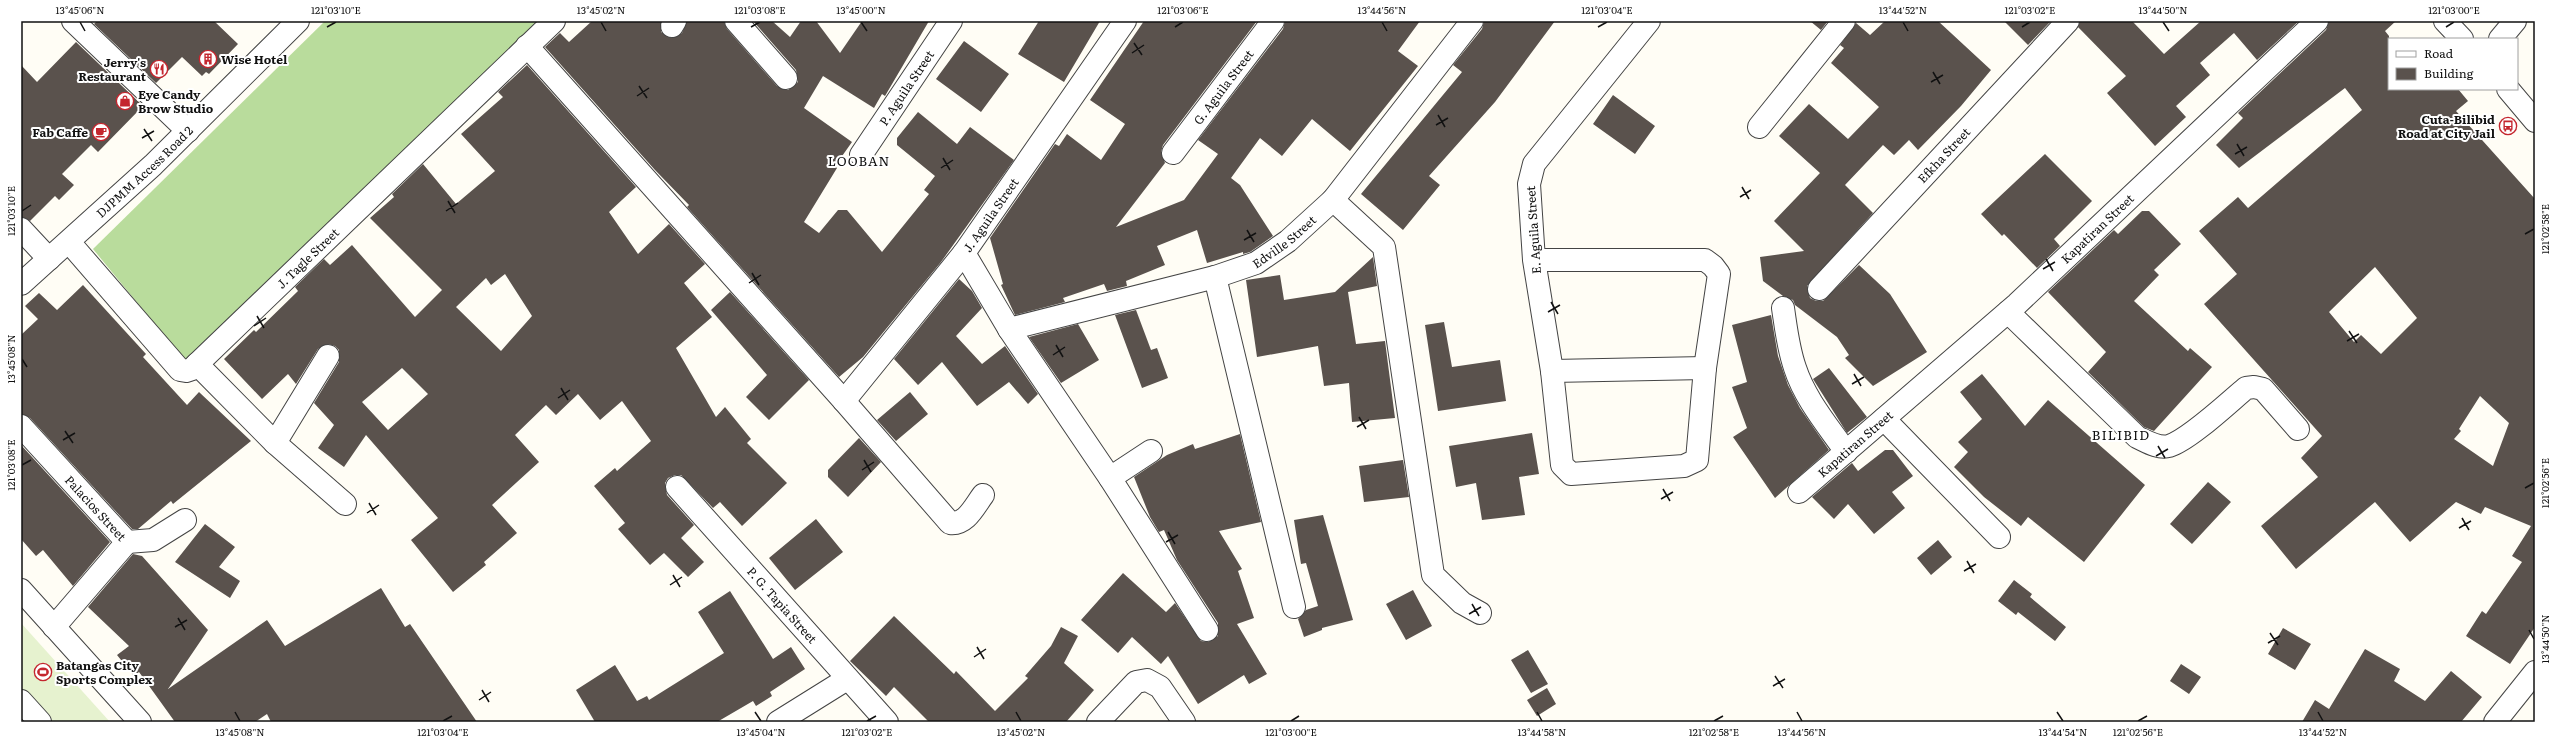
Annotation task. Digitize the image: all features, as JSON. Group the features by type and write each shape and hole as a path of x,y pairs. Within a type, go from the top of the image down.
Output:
{"street":[{"path":"73,21 188,130"},
{"name":"DJPMM Access Road 2","path":"21,284 70,242 188,130 298,21"},
{"name":"J. Tagle Street","path":"70,242 180,370 186,372 197,364 554,21"},
{"path":"736,21 786,78"},
{"name":"P. Aguila Street","path":"861,155 951,21"},
{"name":"J. Aguila Street","path":"844,401 964,253 1125,21"},
{"name":"G. Aguila Street","path":"1173,153 1273,21"},
{"name":"Edville Street","path":"1009,329 1215,277 1256,263 1288,241 1333,200 1472,21"},
{"name":"E. Aguila Street","path":"1649,21 1534,164 1529,184 1534,260 1552,371 1562,465 1571,474 1684,466 1697,460 1705,368"},
{"path":"1759,127 1844,21"},
{"name":"Efkha Street","path":"1819,289 2068,21"},
{"name":"Kapatiran Street","path":"1799,492 2008,312 2317,21"},
{"path":"2445,21 2461,38"},
{"path":"2501,38 2515,21"},
{"path":"527,46 844,401 950,523 958,524 963,521 983,495"},
{"path":"2509,90 2535,121"},
{"path":"1333,200 1384,247 1433,575 1462,603 1480,613"},
{"path":"21,229 49,259"},
{"path":"964,253 1009,329 1110,478 1207,630"},
{"path":"1534,260 1705,260 1713,266 1719,274 1705,368 1552,371"},
{"path":"1215,277 1294,606"},
{"path":"1783,308 1787,339 1795,369 1809,398 1846,452"},
{"path":"2008,312 2137,437 2158,446 2168,447 2181,440 2246,388 2254,387 2263,389 2298,429"},
{"path":"275,443 328,356"},
{"path":"197,364 275,443 345,504"},
{"path":"1884,419 1999,537"},
{"name":"Palacios Street","path":"21,426 127,542 54,627"},
{"path":"1110,478 1151,451"},
{"name":"P. G. Tapia Street","path":"677,487 887,722"},
{"path":"127,542 153,540 185,520"},
{"path":"21,590 140,722"},
{"path":"2495,722 2535,672"},
{"path":"778,722 847,679"},
{"path":"1098,722 1136,682 1147,680 1160,688 1184,722"},
{"path":"21,701 40,722"}],"green space":[{"path":"325,21 540,21 185,361 93,249"},
{"name":"Batangas City Sports Complex","path":"21,623 110,722 21,722"}],"building":[{"path":"97,21 214,21 238,44 209,74 206,72 202,76 182,57 156,83 94,24"},
{"path":"592,21 661,21 661,32 672,38 682,33 687,21 724,21 727,29 777,86 788,90 798,82 796,70 753,21 772,21 790,37 801,21 816,21 840,53 862,21 929,21 885,96 882,94 874,108 823,76 804,108 852,142 835,166 837,168 804,222 819,233 838,210 847,210 882,252 929,194 924,190 935,176 897,145 897,138 918,112 957,144 970,127 1014,160 941,262 863,357 839,377 687,207 689,205 655,170 545,47 560,33 569,42"},
{"path":"1039,21 1100,21 1064,82 1018,54"},
{"path":"1144,21 1257,21 1163,145 1161,152 1165,163 1116,227 1184,200 1218,154 1198,140 1283,29 1285,21 1420,21 1398,51 1418,66 1350,151 1312,119 1282,156 1260,138 1231,178 1240,185 1273,236 1250,252 1243,254 1243,252 1207,263 1197,230 1157,246 1165,265 1126,281 1127,286 1107,291 1104,284 1063,298 1065,302 1015,315 1001,285 1003,284 990,238 1055,144 1059,146 1067,134 1101,160 1125,124 1090,100"},
{"path":"1484,21 1555,21 1495,102 1429,176 1440,185 1403,230 1361,194 1462,72 1453,65 1482,29"},
{"path":"1810,21 1828,21 1821,30"},
{"path":"1885,21 1938,21 1991,70 1961,106 1918,150 1909,140 1894,155 1883,145 1845,185 1873,213 1807,286 1810,298 1816,301 1823,301 1859,265 1890,294 1927,352 1873,386 1845,358 1849,355 1837,337 1795,305 1793,300 1783,296 1763,281 1760,257 1804,251 1774,221 1820,173 1779,136 1809,104 1848,139 1879,107 1831,63 1844,48 1840,45 1856,23 1870,35"},
{"path":"2004,21 2051,21 2028,45"},
{"path":"2080,21 2132,21 2164,54 2201,21 2299,21 2257,60 2234,33 2200,63 2210,75 2176,106 2186,117 2155,146 2107,93 2126,76 2078,27"},
{"path":"2329,21 2396,21 2385,31 2389,36 2388,90 2459,90 2468,101 2456,111 2535,199 2535,627 2510,664 2466,636 2482,611 2486,614 2522,562 2512,556 2531,526 2485,507 2481,514 2456,502 2410,542 2375,502 2296,569 2261,526 2318,477 2301,458 2322,436 2204,304 2237,274 2199,231 2238,197 2248,208 2362,110 2345,88 2239,168 2216,145 2243,118 2238,113 2326,30","holes":["2375,267 2417,318 2381,354 2361,335 2354,342 2329,312","2480,396 2509,423 2493,466 2454,439 2461,431 2459,429"]},
{"path":"964,41 1009,74 981,112 936,79"},
{"path":"76,42 143,106 98,152 91,145 62,174 74,185 59,200 55,196 30,221 21,217 21,65 37,82"},
{"path":"527,65 636,187 609,212 638,254 669,224 705,264 684,283 712,317 676,348 716,417 725,407 751,439 747,443 787,483 742,526 720,502 713,508 681,475 675,475 668,478 665,483 667,495 694,525 681,538 704,562 688,577 664,553 650,565 618,529 625,523 594,486 615,468 617,471 651,441 622,401 600,420 578,394 556,415 546,405 515,435 539,462 492,505 517,533 484,562 486,565 453,592 411,540 438,518 366,435 344,467 318,448 334,425 314,403 339,362 339,350 335,346 328,344 318,349 296,384 288,374 262,399 224,359 254,330 256,332 298,291 295,287 324,259 330,265 352,245 415,317 442,290 370,218 394,197 392,194 423,164 456,204 495,171 461,134 503,97 498,92","holes":["505,274 532,316 501,351 456,307 486,278 491,285","402,368 428,394 388,430 362,402"]},
{"path":"1613,95 1655,126 1635,154 1593,124"},
{"path":"2045,154 2092,201 2054,239 2060,246 2037,268 2004,234 2002,236 1981,214"},
{"path":"2142,211 2149,211 2181,244 2154,270 2159,275 2134,301 2188,351 2190,348 2212,367 2154,431 2144,427 2088,372 2106,352 2048,292 2114,230 2118,234"},
{"path":"1373,257 1377,286 1348,292 1356,344 1385,341 1395,418 1352,422 1349,383 1324,386 1318,346 1257,357 1246,280 1280,275 1284,300 1335,292"},
{"path":"959,279 972,291 982,308 956,336 982,364 1005,346 1038,394 1028,404 1009,382 977,406 942,362 918,385 894,359"},
{"path":"83,285 146,354 143,357 187,405 199,392 251,441 173,504 171,501 138,529 132,529 30,418 21,414 21,335 38,319 25,306 39,293 57,310"},
{"path":"730,292 809,380 769,420 746,397 767,375 711,310"},
{"path":"1136,310 1151,350 1157,348 1168,378 1142,388 1115,315"},
{"path":"1771,315 1778,356 1788,385 1800,408 1829,450 1775,498 1733,437 1747,428 1732,387 1747,382 1732,325"},
{"path":"1444,322 1452,367 1500,360 1506,401 1438,411 1425,325"},
{"path":"1078,324 1099,360 1061,383 1029,337"},
{"path":"1829,368 1867,417 1847,433 1813,379"},
{"path":"1982,374 2025,426 2048,400 2145,485 2084,562 2028,517 2021,526 1984,497 1954,467 1968,452 1958,442 1982,419 1960,392"},
{"path":"910,392 928,414 896,441 877,420"},
{"path":"1532,433 1539,474 1519,477 1525,515 1482,520 1476,483 1456,487 1449,446"},
{"path":"1240,434 1261,522 1219,531 1242,569 1238,571 1254,618 1237,624 1267,674 1249,684 1244,675 1198,704 1168,656 1161,664 1132,637 1118,653 1081,620 1123,573 1166,612 1175,603 1201,641 1208,642 1218,636 1218,623 1177,560 1164,530 1159,532 1150,517 1134,477 1167,455 1193,444 1195,449"},
{"path":"859,438 881,462 848,497 828,477 828,470"},
{"path":"21,445 110,542 73,586 43,550 36,556 21,539"},
{"path":"1885,450 1893,450 1913,476 1892,492 1905,508 1874,534 1848,504 1834,519 1812,497 1852,463 1858,471"},
{"path":"1403,460 1409,497 1364,502 1359,466"},
{"path":"2208,482 2231,502 2192,544 2170,524"},
{"path":"1323,515 1353,620 1322,628 1322,630 1304,637 1298,619 1306,610 1318,606 1306,563 1301,564 1294,520"},
{"path":"816,519 843,552 795,590 769,558"},
{"path":"205,524 235,547 219,567 240,581 230,598 175,562"},
{"path":"1938,540 1952,557 1931,575 1917,558"},
{"path":"133,554 142,556 208,630 168,689 267,620 285,646 381,588 405,627 410,624 477,722 271,722 267,714 255,722 175,722 139,672 134,676 117,655 129,646 88,607"},
{"path":"2014,580 2032,594 2030,597 2066,627 2055,641 2018,612 2016,615 1998,601"},
{"path":"1413,590 1432,626 1406,640 1386,604"},
{"path":"730,591 773,659 791,647 805,669 770,692 772,696 756,706 753,701 717,722 595,722 576,690 615,665 637,701 647,696 649,700 724,653 698,612"},
{"path":"894,616 954,674 956,671 995,711 1028,678 1025,676 1051,646 1061,627 1078,636 1064,663 1094,690 1066,722 929,722 894,687 886,696 850,661"},
{"path":"2283,628 2311,644 2295,670 2268,654"},
{"path":"2365,649 2400,669 2394,681 2425,701 2451,671 2482,697 2461,722 2302,722 2315,700 2329,709"},
{"path":"1528,650 1548,684 1531,693 1511,660"},
{"path":"2181,664 2201,677 2189,694 2170,681"},
{"path":"1547,688 1556,704 1537,716 1527,700"}],"place":[{"name":"Wise Hotel","path":"208,59"},
{"name":"Jerry's Restaurant","path":"159,69"},
{"name":"Eye Candy Brow Studio","path":"125,101"},
{"name":"Cuta-Bilibid Road at City Jail","path":"2508,126"},
{"name":"Fab Caffe","path":"101,132"},
{"name":"Batangas City Sports Complex","path":"43,672"}],"district":[{"name":"LOOBAN","path":"859,160"},
{"name":"BILIBID","path":"2121,434"}]}
